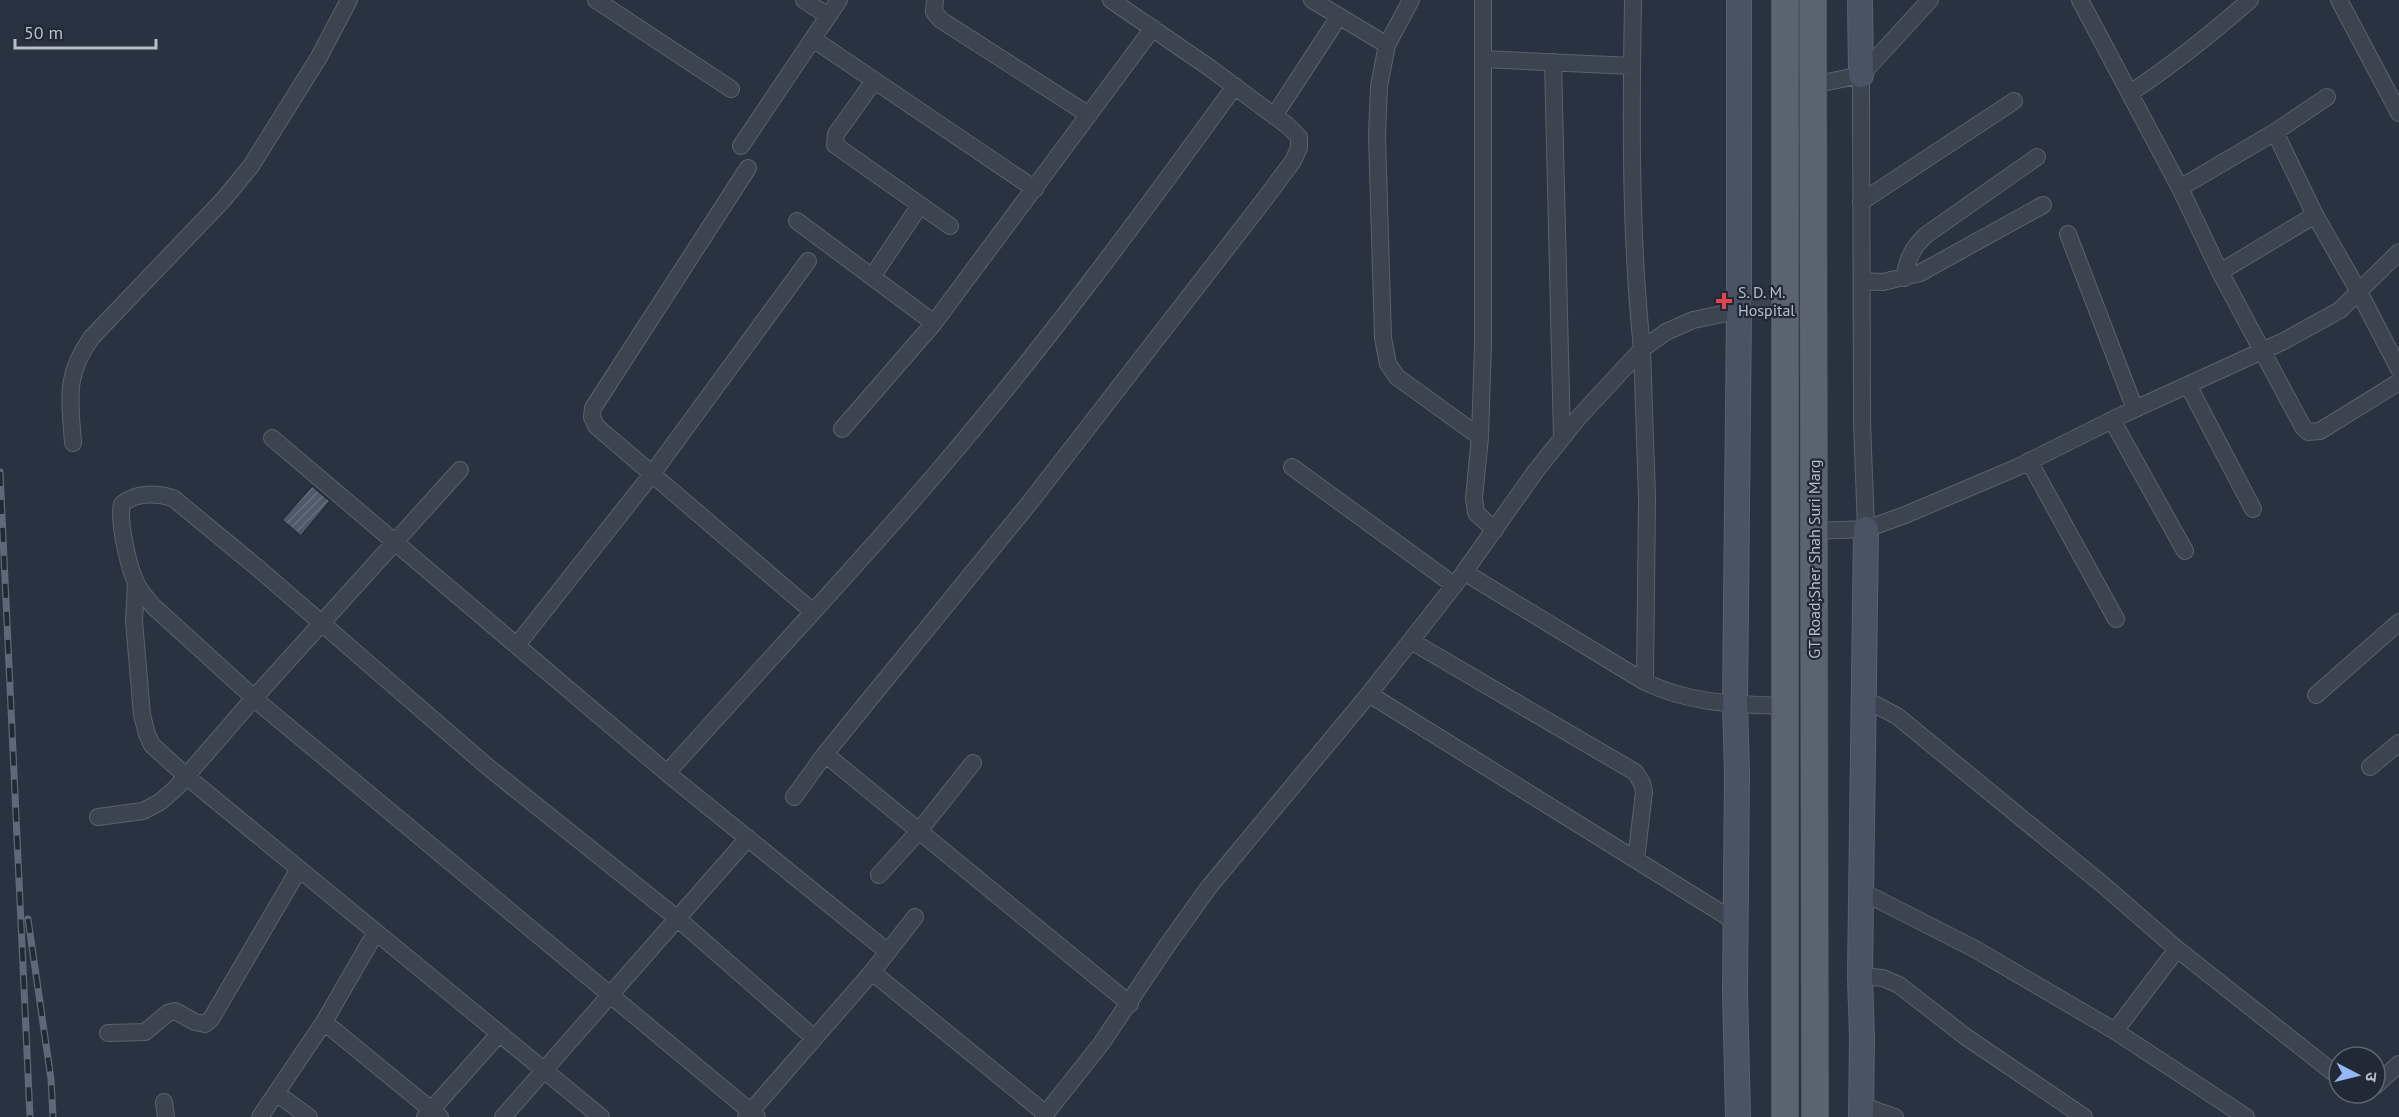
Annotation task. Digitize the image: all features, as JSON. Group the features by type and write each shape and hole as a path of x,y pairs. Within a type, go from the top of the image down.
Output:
{"main road":[{"path":"1738,1117 1735,704 1739,0"},
{"name":"GT Road;Sher Shah Suri Marg","path":"1785,0 1785,1117"},
{"name":"GT Road;Sher Shah Suri Marg","path":"1813,0 1815,1117"},
{"path":"1860,0 1861,75"},
{"path":"1861,1111 1860,976 1866,530"}],"street":[{"path":"73,443 70,394 76,360 81,351 224,199 251,166 319,57 349,0"},
{"path":"596,0 731,90"},
{"path":"804,0 828,16"},
{"path":"741,146 839,0"},
{"path":"935,0 934,12 941,20 1089,115"},
{"path":"794,797 825,754 1031,501 1293,161 1299,147 1299,137 1274,116 1112,0"},
{"path":"1312,0 1338,18 1387,45"},
{"path":"1411,0 1387,45 1379,86 1377,136 1383,338 1388,364 1397,377 1480,437"},
{"path":"1483,0 1483,344 1480,437 1474,510 1480,519 1495,530"},
{"path":"1633,0 1635,288 1642,349 1647,498 1645,682"},
{"path":"1785,87 1813,85 1861,75 1930,0"},
{"path":"2080,0 2181,188 2220,272 2293,411 2308,432 2320,431 2399,382"},
{"path":"2130,93 2205,39 2250,0"},
{"path":"2339,0 2399,113"},
{"path":"1274,116 1338,18"},
{"path":"842,429 934,324 1152,28"},
{"path":"813,39 1035,189"},
{"path":"1483,59 1632,66"},
{"path":"1553,63 1562,438"},
{"path":"1861,75 1862,422 1866,530"},
{"path":"874,81 836,134 835,145 950,226"},
{"path":"667,773 938,471 994,404 1150,203 1235,87"},
{"path":"2181,188 2327,98"},
{"path":"1861,202 2014,100"},
{"path":"2275,132 2315,214 2399,369"},
{"path":"1904,278 1908,257 1914,246 1926,235 2037,157"},
{"path":"748,168 593,408 592,417 596,426 812,611"},
{"path":"872,277 920,205"},
{"path":"1862,281 1883,282 1920,273 2043,205"},
{"path":"2220,272 2315,214"},
{"path":"797,221 934,324"},
{"path":"2068,234 2136,409"},
{"path":"1814,531 1866,530 2029,461 2263,351 2325,320 2359,292 2399,252"},
{"path":"517,645 652,474 808,261"},
{"path":"872,972 1045,1116 1130,1004 1166,946 1209,887 1411,641 1579,417 1642,349 1666,332 1693,320 1715,314 1739,312 1785,301"},
{"path":"2188,385 2253,508"},
{"path":"2112,420 2186,551"},
{"path":"272,438 667,773 888,952"},
{"path":"2029,461 2116,619"},
{"path":"1292,467 1459,579 1645,682 1668,693 1691,699 1785,706"},
{"path":"98,817 144,811 160,802 186,776 460,470"},
{"path":"601,1117 186,776 152,745 142,715 134,621 136,583 121,522 122,504 142,495 159,493 174,498 488,767 678,919 813,1037"},
{"path":"136,583 154,607 254,698 751,1115 813,1037 872,972 915,917"},
{"path":"2316,695 2399,622"},
{"path":"1411,641 1635,772 1642,783 1644,792 1636,860"},
{"path":"1369,694 1736,922"},
{"path":"1864,703 1874,704 1897,716 2102,884 2176,949 2327,1068"},
{"path":"2370,766 2399,743"},
{"path":"825,754 1130,1004"},
{"path":"879,875 919,831 973,763"},
{"path":"503,1117 748,838"},
{"path":"108,1034 145,1032 168,1013 175,1011 195,1022 205,1024 299,869"},
{"path":"1861,891 1975,949 2115,1031 2246,1117"},
{"path":"261,1117 324,1022 376,932"},
{"path":"2115,1031 2176,949"},
{"path":"1860,976 1882,978 1899,985 1966,1037 2084,1117"},
{"path":"324,1022 432,1115 499,1034"},
{"path":"276,1093 309,1117"},
{"path":"1861,1111 1895,1117"}],"building":[{"path":"312,486 330,501 301,536 282,520"}],"railway":[{"path":"0,472 30,1117"},
{"path":"28,919 51,1079 53,1117"}],"place":[{"name":"S. D. M. Hospital","path":"1724,301"}]}
